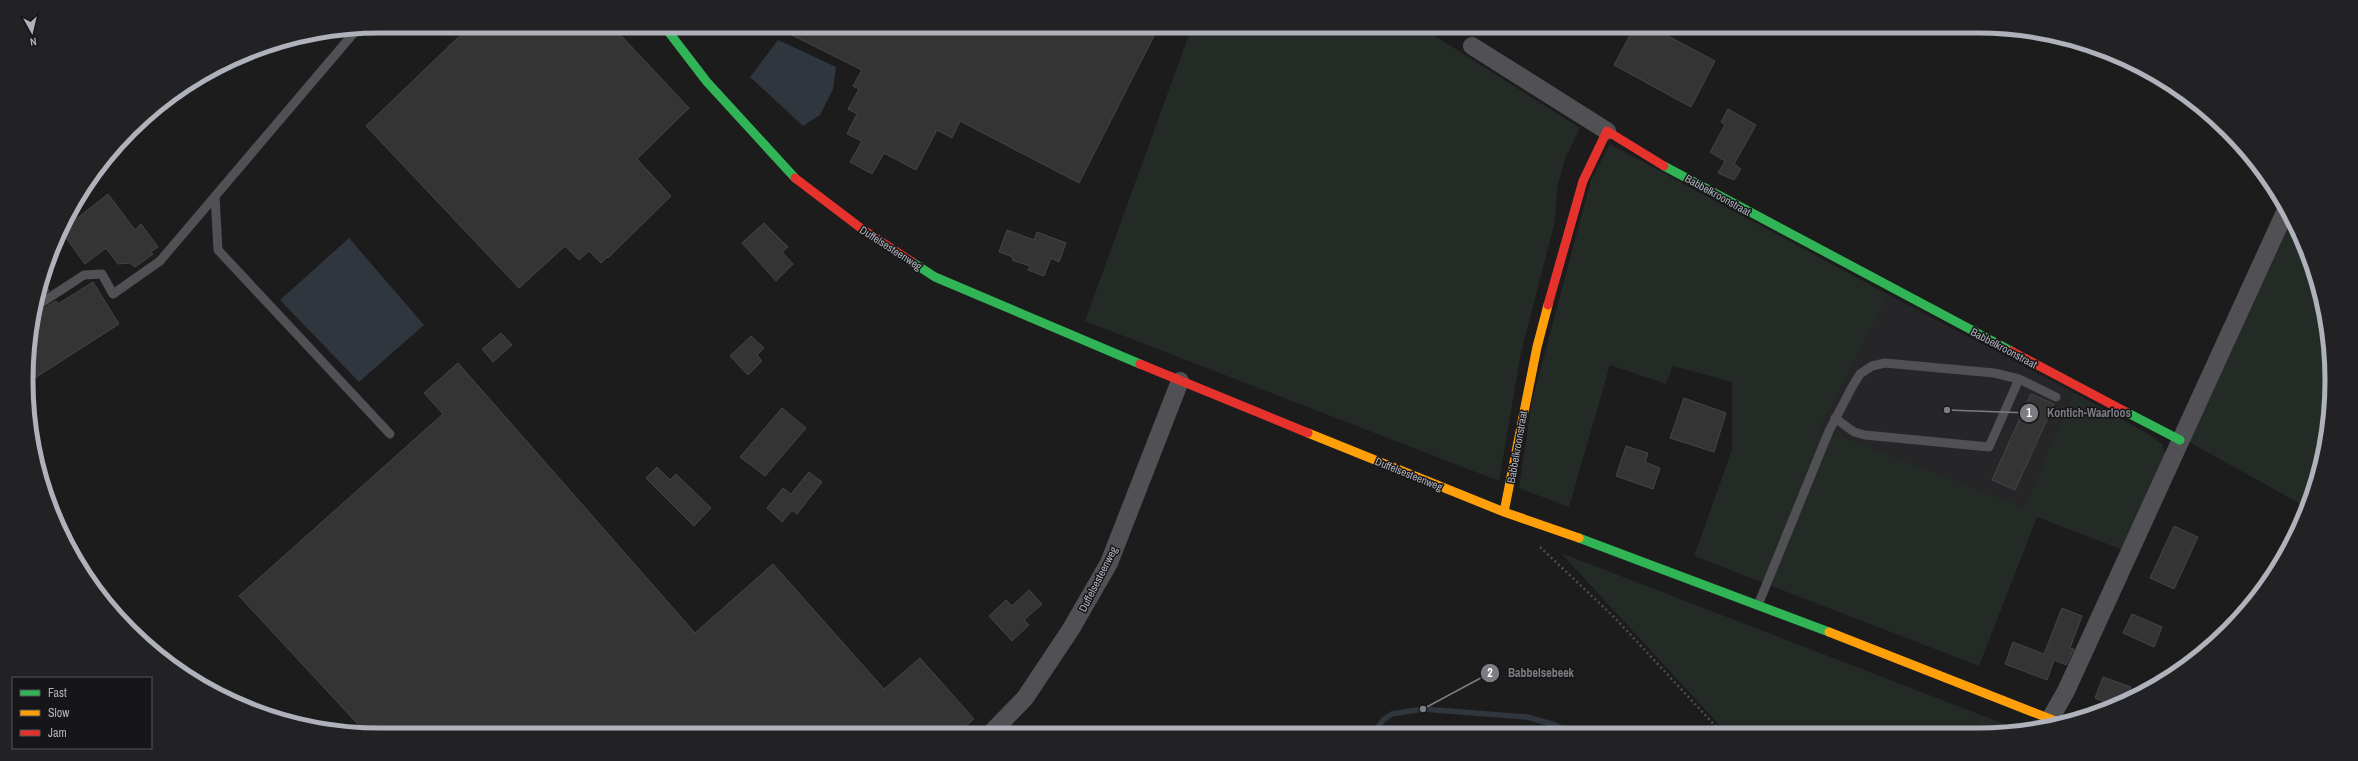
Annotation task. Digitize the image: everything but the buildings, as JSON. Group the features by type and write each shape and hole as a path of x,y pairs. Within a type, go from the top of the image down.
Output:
{"street":[{"name":"Duffelsesteenweg","path":"669,33 707,82 794,178 862,229 935,277 1180,381 1504,512 1897,657 2052,719"},
{"name":"Babbelkroonstraat","path":"1472,46 1673,171 2180,440"},
{"name":"Babbelkroonstraat","path":"1504,512 1534,361 1551,294 1583,181 1596,151 1607,131"},
{"path":"2054,719 2180,440 2283,216"},
{"name":"Duffelsesteenweg","path":"996,728 1025,698 1071,629 1109,562 1180,381"}],"lane":[{"path":"43,302 84,274 102,274 113,294 160,261 352,34"},
{"path":"215,196 218,250 390,434"},
{"path":"1758,605 1835,418 1860,374 1872,366 1886,363 1994,373 2019,379 2056,397"},
{"path":"1835,418 1854,432 1865,435 1989,447 2019,379"}],"path":[{"path":"1535,542 1614,617 1716,728"}],"shaded area":[{"path":"1189,33 1430,33 1580,128 1565,159 1557,187 1555,221 1521,353 1499,481 1085,321"},
{"path":"778,40 836,67 833,89 820,115 803,126 750,77"},
{"path":"1610,144 1889,295 1820,428 2024,507 2073,392 2150,435 2162,444 2165,454 2123,550 2037,517 1979,666 1694,556 1732,450 1732,382 1673,366 1666,384 1610,365 1569,507 1519,488 1532,401 1591,180"},
{"path":"2287,223 2307,269 2318,313 2324,358 2325,380 2322,426 2313,470 2302,505 2187,441"},
{"path":"349,238 424,325 359,382 280,300"},
{"path":"1889,295 2073,392 2024,507 1820,428"},
{"path":"1561,553 2010,726 1978,728 1722,728"}],"waterway":[{"path":"1377,728 1383,720 1392,714 1423,709 1527,717 1561,728"}],"traffic: fast":[{"path":"669,33 707,82 795,178"},
{"path":"1664,166 2011,351"},
{"path":"912,262 935,277 1140,364"},
{"path":"2126,412 2180,440"},
{"path":"1579,538 1829,632"}],"traffic: slow":[{"path":"1504,512 1537,347 1548,305"},
{"path":"1308,433 1504,512 1579,538"},
{"path":"1829,632 2052,719"}],"traffic: jam":[{"path":"1548,305 1583,181 1607,131 1664,166"},
{"path":"795,178 862,229 912,262"},
{"path":"2011,351 2126,412"},
{"path":"1140,364 1308,433"}],"place":[{"name":"Kontich-Waarloos","path":"1947,410"},
{"name":"Babbelsebeek","path":"1423,709"}]}
